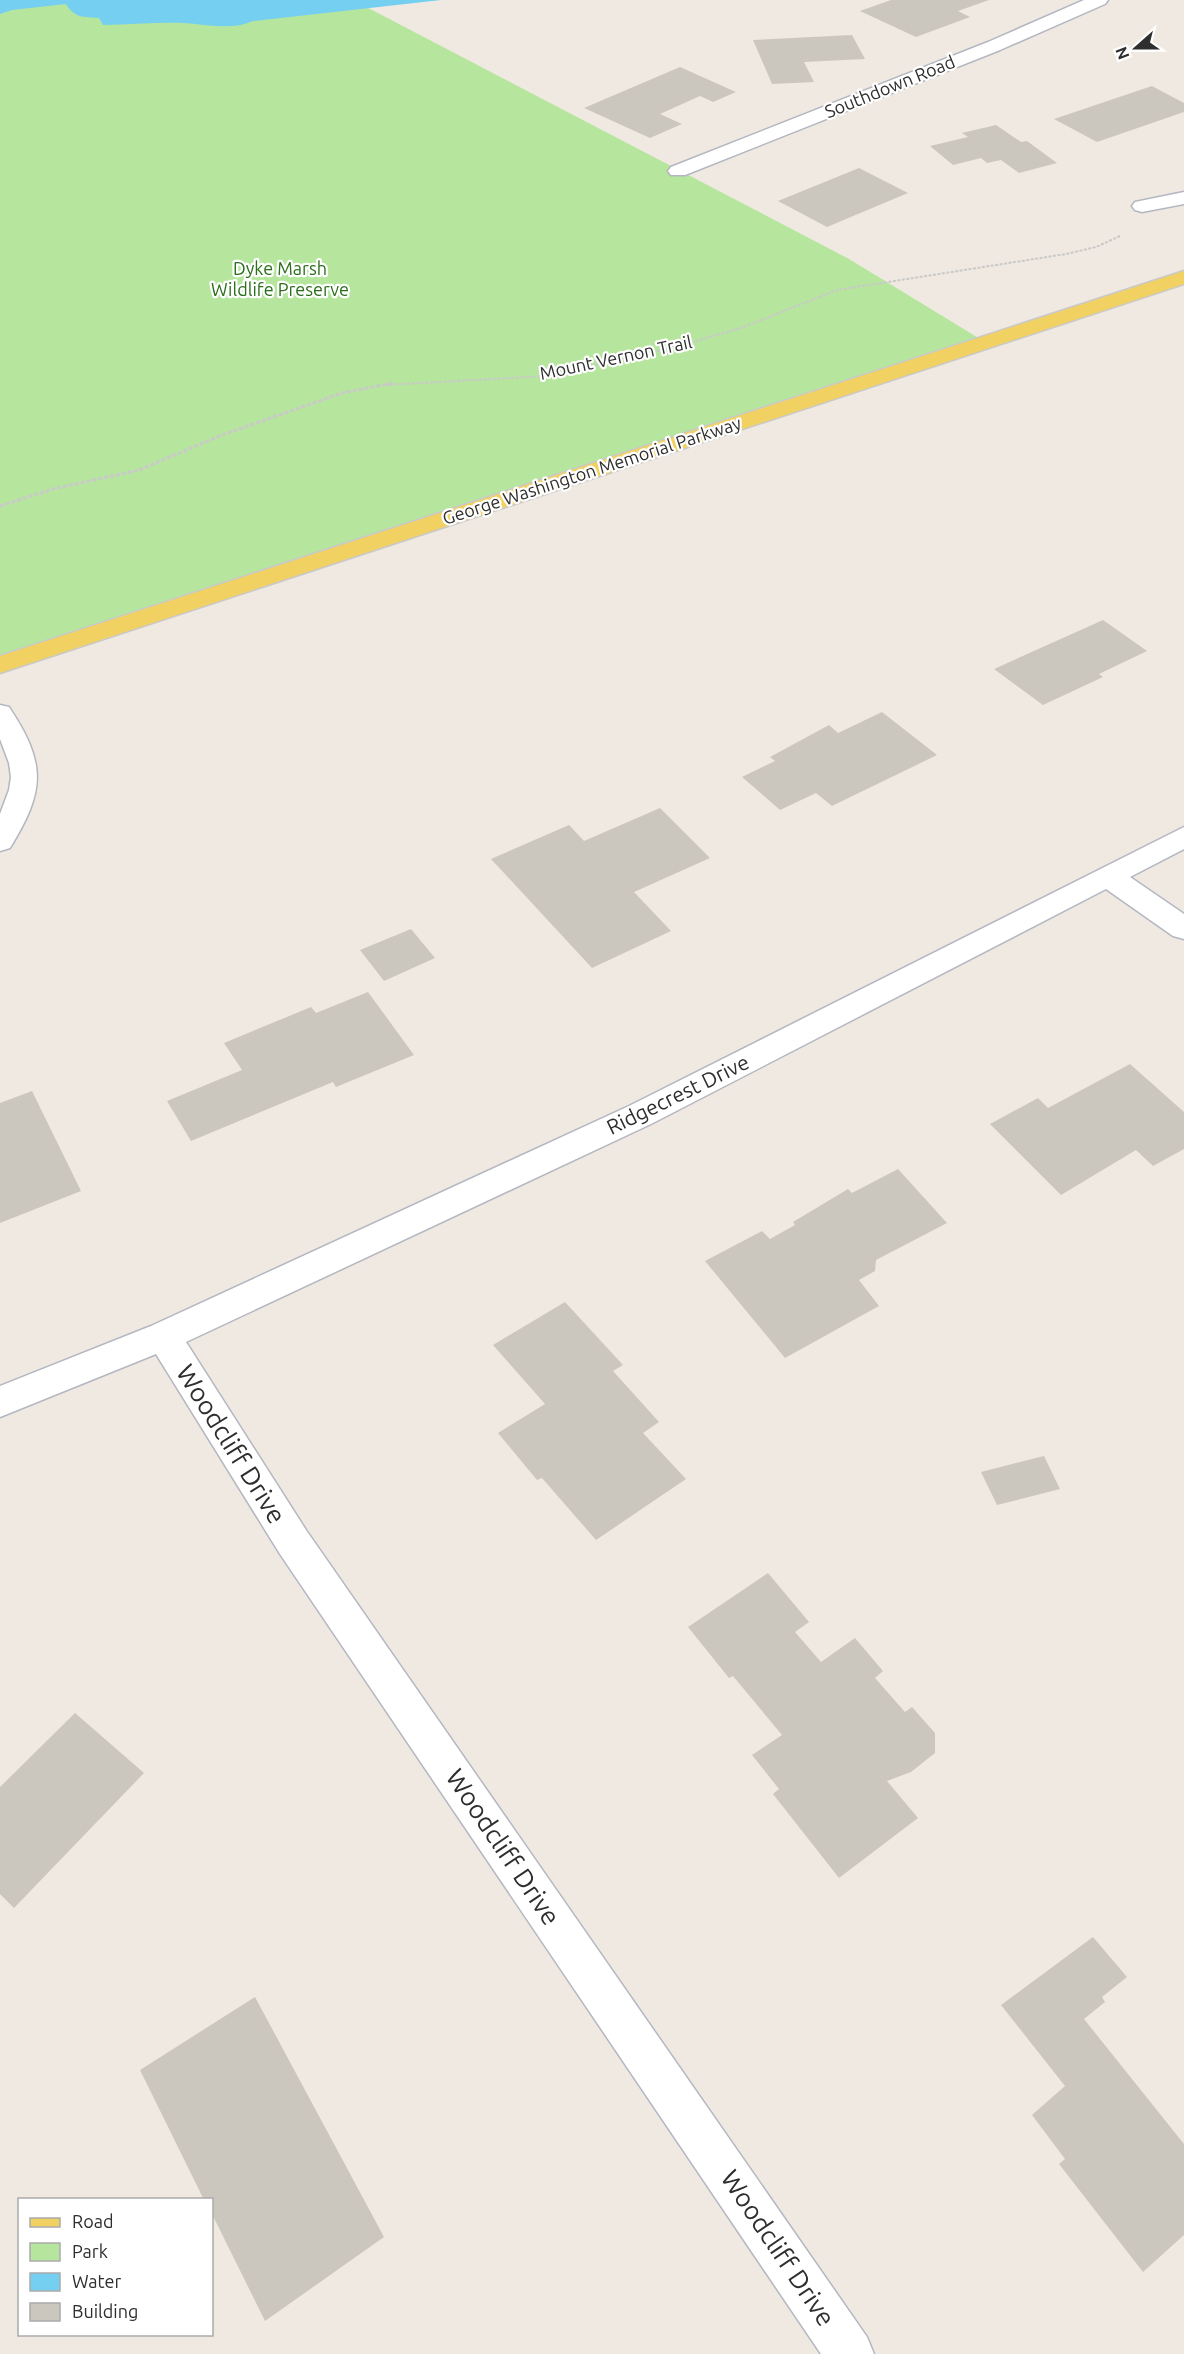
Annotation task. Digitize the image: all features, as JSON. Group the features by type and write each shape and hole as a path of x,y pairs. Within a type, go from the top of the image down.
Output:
{"main road":[{"name":"George Washington Memorial Parkway","path":"0,665 1184,277"}],"street":[{"name":"Southdown Road","path":"678,171 994,46 1099,0"},
{"path":"1142,206 1184,198"},
{"path":"0,713 22,752 27,775 21,802 0,841"},
{"name":"Ridgecrest Drive","path":"0,1402 163,1336 640,1115 1184,837"},
{"path":"1109,877 1184,929"},
{"name":"Woodcliff Drive","path":"163,1336 293,1542 850,2354"}],"path":[{"name":"Mount Vernon Trail","path":"0,506 53,489 139,470 252,424 342,393 393,383 547,376 689,343 741,328 837,290 1096,247 1120,237 1142,206"}],"green space":[{"name":"Dyke Marsh Wildlife Preserve","path":"0,0 353,0 849,259 985,342 0,665"}],"water":[{"path":"0,0 441,0 253,21 228,26 173,23 103,25 99,18 76,14 66,4 12,10 0,14"}],"building":[{"path":"891,0 989,0 958,11 970,17 916,37 860,11"},
{"path":"852,35 865,59 804,62 814,82 772,84 753,40"},
{"path":"680,67 736,92 713,102 700,96 660,114 682,124 650,138 584,108"},
{"path":"1152,86 1184,103 1184,112 1097,142 1054,119"},
{"path":"996,125 1021,142 1027,141 1057,163 1019,173 1001,160 987,163 981,158 953,165 930,146 968,137 962,133"},
{"path":"859,168 908,193 827,227 778,201"},
{"path":"1103,620 1147,651 1099,674 1103,677 1043,705 994,669"},
{"path":"882,712 937,755 832,806 816,793 780,810 742,777 775,761 770,757 829,725 838,733"},
{"path":"660,808 710,858 634,892 671,931 592,968 491,859 569,825 584,841"},
{"path":"411,929 435,958 384,981 360,950"},
{"path":"368,992 414,1055 336,1087 333,1082 191,1141 167,1101 242,1070 224,1043 311,1007 316,1013"},
{"path":"1130,1064 1184,1112 1184,1149 1153,1166 1136,1150 1061,1195 990,1124 1038,1098 1048,1108"},
{"path":"32,1091 81,1191 0,1223 0,1103"},
{"path":"898,1169 947,1223 876,1260 875,1271 859,1280 879,1306 785,1358 705,1261 762,1231 770,1239 795,1225 793,1222 848,1189 852,1193"},
{"path":"565,1302 623,1365 613,1371 659,1422 643,1433 686,1479 596,1540 542,1478 537,1480 498,1433 545,1404 493,1345"},
{"path":"1044,1456 1060,1489 997,1505 981,1472"},
{"path":"768,1573 809,1622 795,1632 821,1662 855,1638 883,1671 875,1678 905,1712 912,1707 935,1733 935,1753 911,1772 887,1781 918,1818 839,1878 773,1794 779,1789 752,1755 782,1735 733,1676 729,1678 688,1627"},
{"path":"75,1713 144,1773 14,1908 0,1894 0,1787"},
{"path":"1093,1937 1127,1977 1102,1997 1105,2002 1084,2019 1184,2144 1184,2235 1143,2272 1059,2164 1065,2159 1032,2115 1065,2086 1001,2005"},
{"path":"255,1997 384,2237 265,2321 213,2216 213,2198 203,2198 140,2070"}]}
